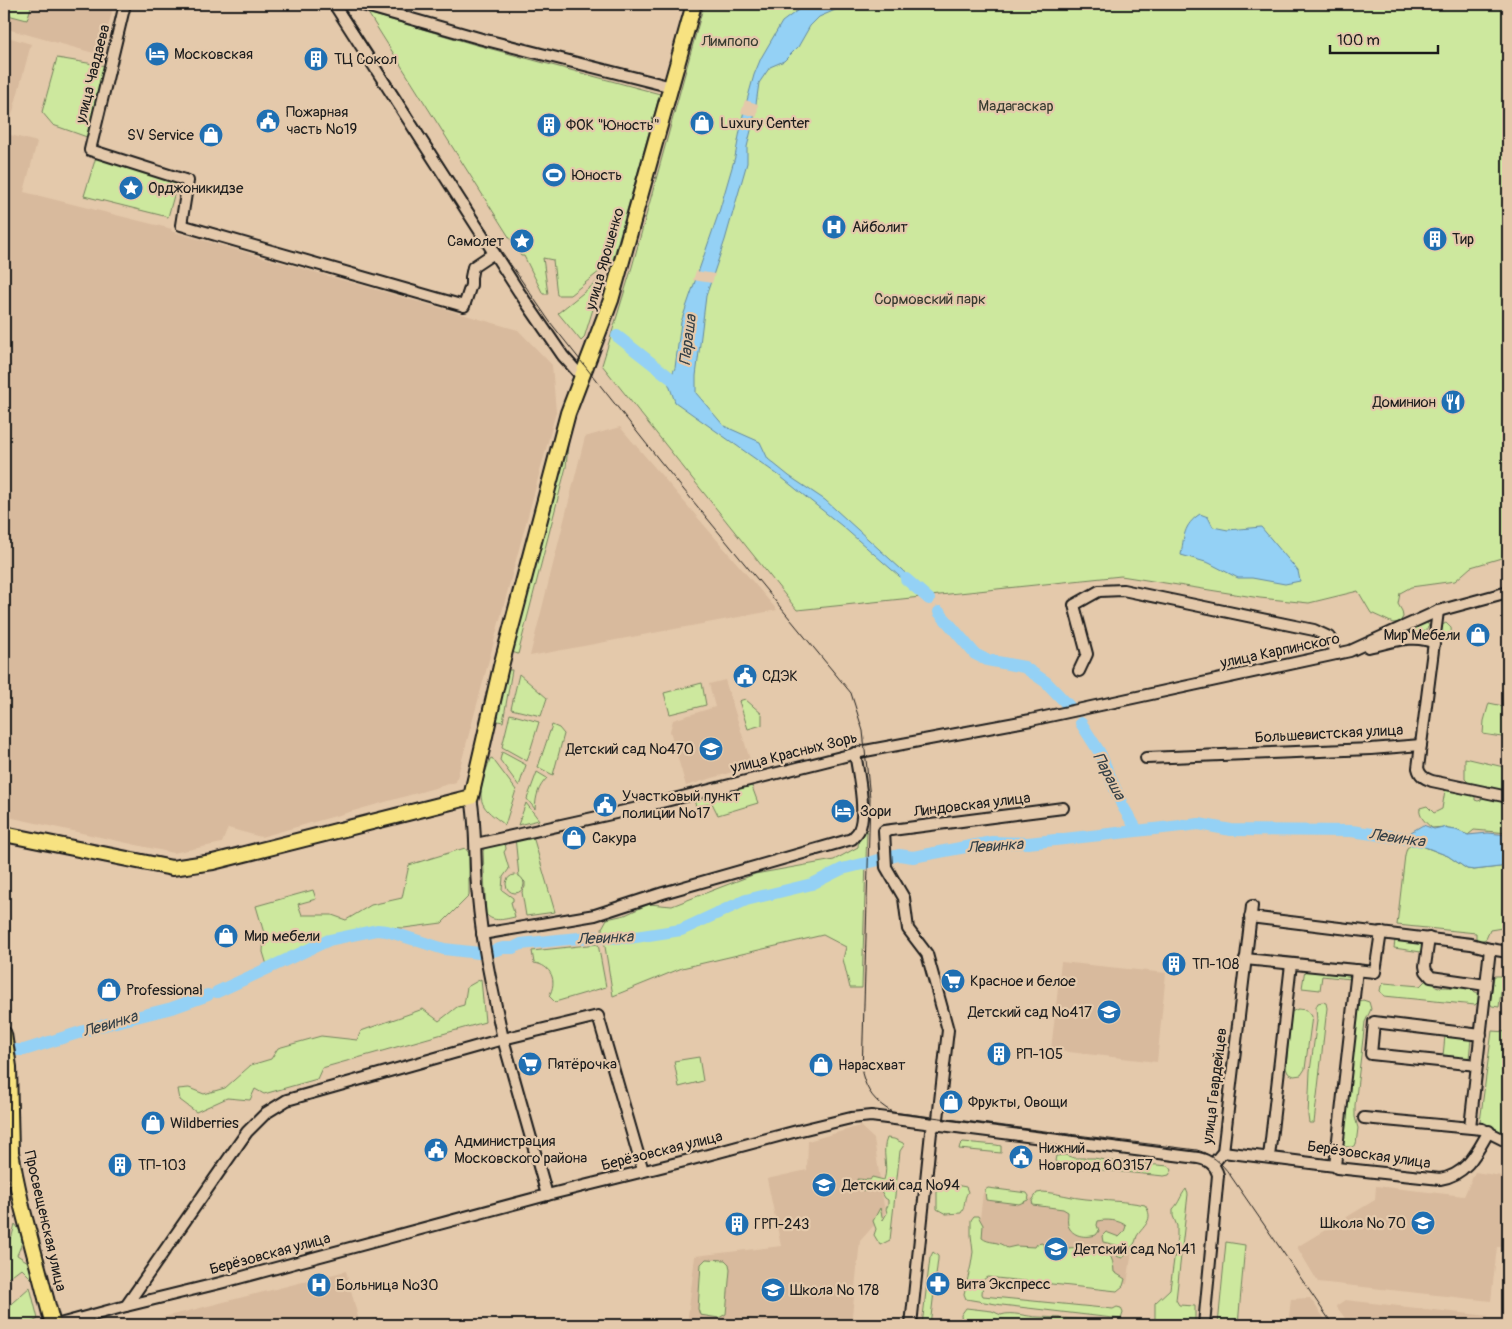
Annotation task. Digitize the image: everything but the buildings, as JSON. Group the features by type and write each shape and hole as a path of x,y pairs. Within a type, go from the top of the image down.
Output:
{"main road":[{"name":"улица Ярошенко","path":"472,798 501,666 568,413 611,300 694,4"},
{"path":"4,834 172,868 213,862 472,798"},
{"name":"Просвещенская улица","path":"4,1034 9,1067 11,1152 22,1207 55,1325"}],"street":[{"name":"улица Чаадаева","path":"125,4 90,150 188,181 181,224 464,306 472,285 473,267 494,253"},
{"path":"359,4 482,39 672,87"},
{"path":"338,5 494,253 550,338 563,356 582,376"},
{"path":"1079,671 1087,654 1074,605 1099,591 1123,590 1314,630 1329,637 1337,654"},
{"name":"улица Карпинского","path":"1121,701 1350,651 1438,611 1508,592"},
{"path":"1421,745 1438,611"},
{"path":"1350,651 1413,638 1420,638 1434,643"},
{"name":"улица Красных Зорь","path":"476,844 638,808 855,753 1121,701"},
{"name":"Большевистская улица","path":"1146,758 1421,745 1418,768 1422,777 1432,781 1508,797"},
{"path":"482,934 595,915 663,893 852,839 859,830 862,807 855,753"},
{"path":"472,798 476,820 477,895 482,934 504,1039 547,1195"},
{"name":"Линдовская улица","path":"935,1125 938,1119 948,1030 927,954 908,929 904,898 886,867 884,831 1062,808"},
{"name":"улица Гвардейцев","path":"1204,1325 1218,1182 1216,1169 1212,1164 1223,1152 1252,906"},
{"path":"1250,917 1429,938 1508,952"},
{"path":"1245,960 1375,972 1380,932"},
{"path":"1429,938 1425,966 1431,978 1486,985"},
{"path":"1474,1128 1477,1065 1490,949"},
{"path":"1268,1157 1291,964"},
{"path":"1335,1166 1357,970"},
{"path":"126,1306 247,1132 266,1112 287,1100 504,1039 598,1016 643,1171"},
{"path":"1477,1065 1371,1054 1374,1022 1480,1035"},
{"name":"Берёзовская улица","path":"55,1325 220,1283 547,1195 851,1118 871,1116 1198,1158 1212,1164"},
{"path":"1364,1118 1474,1128 1489,1131 1508,1142"},
{"path":"911,1325 931,1132 935,1125"},
{"name":"Берёзовская улица","path":"1223,1152 1335,1166 1337,1168 1434,1179 1447,1178 1466,1167 1489,1131"}],"shaded area":[{"path":"4,4 114,4 101,55 4,28"},
{"path":"4,36 31,44 7,134 37,142 24,192 172,229 171,231 518,330 552,365 556,412 456,782 261,837 228,828 222,843 173,853 4,816"},
{"path":"620,427 777,610 530,656 585,437"},
{"name":"Детский сад №470","path":"725,680 752,766 686,786 670,731 673,720 715,707 709,684"},
{"name":"Детский сад №417","path":"1061,962 1166,973 1157,1062 1051,1050"},
{"path":"860,1126 874,1139 885,1213 860,1241 851,1325 687,1325 695,1256 781,1246 767,1179 807,1170 808,1141"},
{"name":"Школа № 70","path":"1475,1172 1508,1177 1508,1247 1497,1247 1491,1301 1318,1282 1297,1247 1375,1200 1376,1186 1464,1196"},
{"name":"Детский сад №141","path":"983,1193 1066,1202 1137,1218 1127,1284 977,1270"},
{"name":"Больница №30","path":"346,1271 360,1325 157,1325 157,1319"},
{"path":"1310,1298 1329,1325 1288,1325 1291,1299"},
{"path":"1345,1300 1488,1316 1487,1325 1350,1325 1336,1306"}],"green space":[{"path":"4,4 32,4 27,20 4,14"},
{"name":"Сормовский парк","path":"704,4 1508,4 1508,556 1471,567 1455,581 1411,587 1400,593 1398,604 1403,617 1400,622 1393,623 1371,613 1358,591 1309,603 1260,598 1121,576 797,610 602,365 632,267"},
{"name":"Юность","path":"368,13 473,44 660,94 611,267 601,266 600,271 570,295 557,295 553,260 543,258 548,294 543,294 524,256 521,256"},
{"path":"57,58 106,66 87,137 53,125 42,112"},
{"path":"96,157 178,181 168,217 84,196"},
{"path":"603,277 584,338 581,341 558,313"},
{"path":"569,433 566,467 518,654 509,651"},
{"path":"1426,621 1429,626 1424,632 1387,639"},
{"path":"1446,623 1451,628 1452,639 1439,640 1442,625"},
{"path":"506,670 512,670 503,722 498,721 496,716"},
{"path":"519,674 547,698 541,716 511,709"},
{"path":"702,683 706,705 670,714 664,693"},
{"path":"745,699 762,714 762,725 748,729 739,701"},
{"path":"1489,703 1508,707 1508,738 1483,734"},
{"path":"510,714 539,722 527,761 502,747"},
{"path":"552,725 559,728 564,734 553,775 538,767"},
{"path":"502,752 526,765 519,786 500,760"},
{"path":"492,758 516,790 505,825 488,811 482,801 482,782"},
{"path":"1465,758 1508,768 1508,792 1469,783 1465,779"},
{"path":"537,772 547,778 538,792 535,809 527,799"},
{"path":"751,784 758,803 718,815 712,803 696,807 694,799"},
{"path":"1445,790 1475,795 1475,800 1478,801 1481,800 1482,796 1508,800 1508,833 1474,830 1468,835 1445,827 1432,828 1421,817 1420,808 1427,806 1434,813 1442,809"},
{"path":"526,803 539,820 518,825"},
{"path":"867,829 862,988 850,988 843,959 846,947 823,935 682,968 613,996 602,928 607,919 625,915 649,904 672,906 755,874 834,860 858,847 859,836"},
{"path":"532,833 555,912 526,916 522,892 525,882 519,876 515,837"},
{"path":"505,842 506,849 504,852 509,869 503,877 502,890 513,898 511,902 515,917 492,919 486,914 483,851 485,847"},
{"path":"1411,845 1422,846 1448,856 1467,869 1474,870 1508,866 1508,900 1503,910 1502,928 1490,930 1486,939 1479,941 1476,938 1476,933 1397,925 1405,855 1407,848"},
{"path":"465,848 469,853 469,896 442,923 404,928 376,927 327,938 267,965 263,952 264,933 256,906 313,890 316,899 298,904 302,915 332,915 346,920 371,905 402,898 409,865"},
{"path":"515,875 521,878 524,884 521,890 515,893 509,890 506,884 509,878"},
{"path":"1395,940 1422,944 1421,952 1394,948"},
{"path":"598,944 606,987 555,1002 549,996 552,990 553,979 549,970 540,964 534,963 532,951"},
{"path":"1305,969 1352,974 1351,979 1322,976 1320,990 1302,988"},
{"path":"1494,976 1503,976 1499,1007 1492,1006 1490,1003"},
{"path":"481,979 485,1022 322,1068 317,1079 264,1094 255,1089 250,1100 227,1098 196,1112 180,1100 178,1089 189,1088 204,1094 225,1088 251,1065 271,1059 278,1048 321,1036 357,1040 361,1031 423,1009 439,1021 457,1007 464,1005 467,987"},
{"path":"1427,979 1438,987 1453,988 1454,984 1473,986 1473,991 1478,993 1480,1000 1475,1005 1384,996 1380,991 1384,983 1420,986"},
{"path":"1363,1000 1369,1002 1371,1009 1365,1022 1355,1105 1355,1117 1358,1128 1356,1144 1352,1147 1345,1147 1342,1143 1358,1002"},
{"path":"1318,1003 1326,1003 1327,1008 1314,1123 1309,1123 1310,1071 1317,1021 1316,1007"},
{"path":"1298,1009 1307,1010 1312,1016 1305,1069 1301,1075 1294,1076 1288,1073 1286,1068 1291,1012"},
{"path":"1492,1031 1508,1032 1508,1137 1480,1122"},
{"path":"1445,1036 1471,1039 1469,1058 1443,1056"},
{"path":"699,1057 703,1081 679,1087 674,1061"},
{"path":"887,1138 894,1139 904,1145 900,1151 890,1240 880,1245 874,1235 876,1229 873,1221 880,1208 883,1220 887,1213 888,1200 873,1184 868,1187 868,1192 859,1189 857,1179 870,1180 872,1177 884,1180 886,1170 885,1143"},
{"path":"963,1142 1001,1146 1001,1153 959,1149"},
{"path":"1065,1155 1074,1158 1094,1158 1169,1166 1172,1170 1169,1175 1164,1176 1062,1166 1055,1161 1056,1156"},
{"path":"945,1183 966,1187 968,1192 961,1213 946,1214 937,1209 937,1192 939,1186"},
{"path":"988,1188 1027,1193 1029,1196 1028,1200 1019,1204 986,1200 985,1190"},
{"path":"1186,1189 1188,1194 1176,1300 1179,1305 1195,1306 1195,1321 1193,1325 1155,1322 1155,1303 1170,1289 1177,1237 1177,1226 1173,1216 1173,1209"},
{"path":"1043,1192 1145,1205 1149,1218 1134,1244 1122,1258 1116,1256 1114,1252 1119,1247 1103,1242 1102,1236 1106,1232 1119,1237 1124,1232 1126,1226 1117,1221 1101,1220 1098,1221 1099,1231 1096,1235 1080,1236 1073,1232 1068,1225 1068,1212 1063,1209 1033,1205 1032,1201 1037,1193"},
{"path":"974,1216 978,1216 983,1225 982,1238 1007,1248 1016,1246 1035,1247 1037,1244 1042,1243 1045,1247 1055,1250 1092,1247 1105,1250 1113,1262 1114,1272 1125,1279 1123,1286 1117,1291 987,1277 983,1280 983,1296 1113,1309 1117,1307 1121,1308 1123,1313 1121,1319 966,1299 964,1294 973,1252 971,1220"},
{"path":"15,1224 22,1236 21,1246 17,1255 28,1262 33,1280 21,1268 4,1281 4,1244 12,1236"},
{"path":"1226,1242 1245,1245 1238,1325 1218,1325"},
{"path":"933,1252 938,1256 938,1259 930,1325 922,1325 930,1258"},
{"path":"706,1259 725,1260 729,1264 726,1314 719,1318 700,1315 698,1309 701,1264"},
{"path":"30,1287 38,1319 27,1325 4,1325 4,1310"},
{"path":"966,1308 992,1311 1001,1315 1015,1314 1135,1325 962,1325 961,1315"}],"water":[{"path":"806,4 849,4 819,17 810,26 798,47 784,61 770,67 759,83 754,118 747,147 747,163 725,240 706,296 696,376 696,393 724,426 760,442 768,459 789,476 825,500 923,589 915,590 842,526 781,477 675,402 668,382 675,368 681,322 719,212 735,157 743,115 754,75 761,58 782,22"},
{"path":"1200,514 1208,517 1213,527 1228,530 1261,527 1298,571 1300,581 1285,584 1252,578 1238,578 1209,563 1181,555 1187,527"},
{"path":"1423,825 1434,829 1443,827 1468,835 1488,833 1508,835 1508,866 1474,870 1467,869 1448,856 1410,841 1408,838 1411,832"}],"pier":[{"path":"745,100 758,104 757,117 741,113"},
{"path":"696,271 715,274 712,283 693,280"}],"waterway":[{"path":"617,336 682,387"},
{"name":"Параша","path":"906,579 929,599"},
{"name":"Параша","path":"939,612 975,654 987,660 1024,667 1046,682 1069,706"},
{"name":"Параша","path":"1081,723 1100,753 1122,805 1137,830"},
{"name":"Левинка","path":"493,951 513,948 521,944 590,937 629,938 681,930 746,900 812,884 842,869 899,855 913,857 992,842 1028,843 1199,824 1231,830 1351,831 1424,841"},
{"name":"Левинка","path":"217,992 329,940 377,930 387,931 444,949 479,953"},
{"name":"Левинка","path":"12,1050 24,1050 100,1026 172,1008 208,995"}],"tram line":[{"path":"340,4 476,214 550,322 660,461 851,693 863,731 870,798 862,1073 866,1086 872,1096 892,1112 1197,1150 1207,1154 1220,1163 1227,1171 1333,1325"}],"place":[{"name":"Московская","path":"157,54"},
{"name":"ТЦ Сокол","path":"316,59"},
{"name":"Пожарная часть №19","path":"268,121"},
{"name":"Luxury Center","path":"702,123"},
{"name":"ФОК \"Юность\"","path":"549,125"},
{"name":"SV Service","path":"211,135"},
{"name":"Юность","path":"554,175"},
{"name":"Орджоникидзе","path":"131,188"},
{"name":"Айболит","path":"834,227"},
{"name":"Тир","path":"1435,239"},
{"name":"Самолет","path":"522,241"},
{"name":"Доминион","path":"1453,402"},
{"name":"Мир Мебели","path":"1478,635"},
{"name":"СДЭК","path":"745,676"},
{"name":"Детский сад №470","path":"711,749"},
{"name":"Участковый пункт полиции №17","path":"605,805"},
{"name":"Зори","path":"843,811"},
{"name":"Сакура","path":"574,838"},
{"name":"Мир мебели","path":"226,936"},
{"name":"ТП-108","path":"1174,964"},
{"name":"Красное и белое","path":"953,981"},
{"name":"Professional","path":"109,990"},
{"name":"Детский сад №417","path":"1109,1012"},
{"name":"РП-105","path":"999,1054"},
{"name":"Пятёрочка","path":"530,1064"},
{"name":"Нарасхват","path":"821,1065"},
{"name":"Фрукты, Овощи","path":"951,1102"},
{"name":"Wildberries","path":"153,1123"},
{"name":"Администрация Московского района","path":"436,1150"},
{"name":"Нижний Новгород 603157","path":"1021,1157"},
{"name":"ТП-103","path":"120,1165"},
{"name":"Детский сад №94","path":"824,1185"},
{"name":"Школа № 70","path":"1423,1223"},
{"name":"ГРП-243","path":"737,1224"},
{"name":"Детский сад №141","path":"1056,1249"},
{"name":"Вита Экспресс","path":"938,1284"},
{"name":"Больница №30","path":"319,1285"},
{"name":"Школа № 178","path":"773,1290"}],"park label":[{"name":"Лимпопо","path":"730,41"},
{"name":"Мадагаскар","path":"1016,106"}]}
